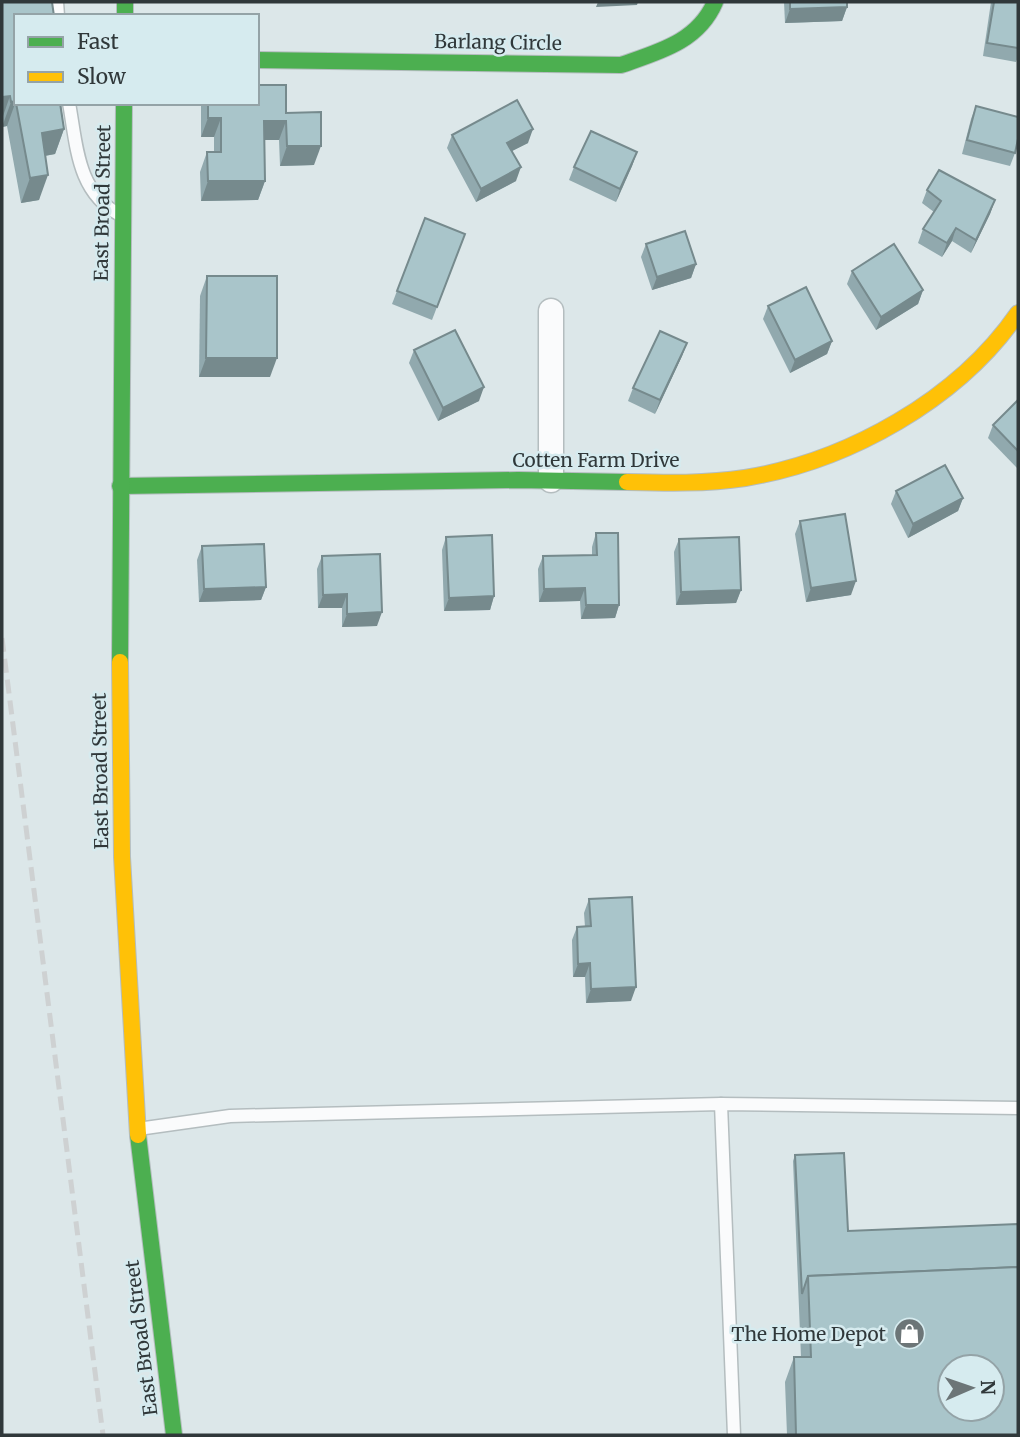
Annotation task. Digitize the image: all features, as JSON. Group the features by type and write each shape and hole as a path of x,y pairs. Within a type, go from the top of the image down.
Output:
{"street":[{"name":"Barlang Circle","path":"259,60 621,65 675,46 709,16 715,2"},
{"name":"East Broad Street","path":"124,105 120,486 122,856 137,1129 174,1435"},
{"path":"551,311 551,480"},
{"name":"Cotten Farm Drive","path":"120,486 551,480 659,483 719,481 764,474 814,460 862,441 942,393 1017,320"}],"lane":[{"path":"69,105 82,172 93,194 106,207 123,216"},
{"path":"137,1129 230,1116 721,1104 1018,1108"},
{"path":"721,1104 734,1435"}],"building":[{"path":"2,2 52,2 54,14 14,14 14,101 11,102 10,96 2,97"},
{"path":"790,2 847,2 847,7 790,9"},
{"path":"994,2 1018,2 1018,48 987,43"},
{"path":"259,85 286,85 286,113 321,112 321,146 287,146 286,121 264,121 265,181 208,181 207,152 221,152 221,118 208,118 208,105 259,105"},
{"path":"517,100 533,129 507,143 521,167 481,189 452,135"},
{"path":"16,105 60,105 64,129 42,133 48,175 30,178"},
{"path":"976,106 1018,117 1015,153 967,140"},
{"path":"591,131 637,152 620,189 574,167"},
{"path":"939,170 995,200 976,240 956,228 947,243 923,229 941,201 927,190"},
{"path":"425,218 465,234 437,307 397,291"},
{"path":"685,231 696,264 657,277 646,244"},
{"path":"894,244 923,290 881,317 852,271"},
{"path":"207,276 277,276 277,358 206,358"},
{"path":"806,287 832,341 795,360 768,306"},
{"path":"455,330 484,387 443,408 414,350"},
{"path":"660,331 687,343 660,400 633,388"},
{"path":"1018,400 1018,451 993,425"},
{"path":"945,465 963,498 913,524 896,491"},
{"path":"845,514 856,581 811,588 800,521"},
{"path":"596,533 618,533 619,605 586,605 585,588 544,589 543,556 597,555"},
{"path":"492,535 494,596 449,598 446,537"},
{"path":"739,537 741,590 681,592 679,539"},
{"path":"264,544 266,587 204,589 202,546"},
{"path":"380,554 382,612 347,614 347,594 323,595 322,556"},
{"path":"632,897 636,987 591,989 590,963 578,964 577,927 591,926 589,899"},
{"path":"844,1153 848,1231 1018,1224 1018,1267 808,1276 802,1294 795,1155"},
{"name":"The Home Depot","path":"1018,1267 1018,1435 796,1435 794,1357 811,1357 808,1276"}],"railway":[{"path":"2,638 103,1435"}],"traffic: fast":[{"path":"125,2 125,14"},
{"path":"259,60 621,65 663,50 688,36 708,16 715,2"},
{"path":"120,662 124,105"},
{"path":"120,486 518,480 627,482"},
{"path":"138,1135 174,1435"}],"traffic: slow":[{"path":"627,482 701,482 745,478 784,470 861,441 898,422 965,373 1018,313"},
{"path":"120,662 122,857 138,1135"}],"place":[{"name":"The Home Depot","path":"909,1334"}]}
